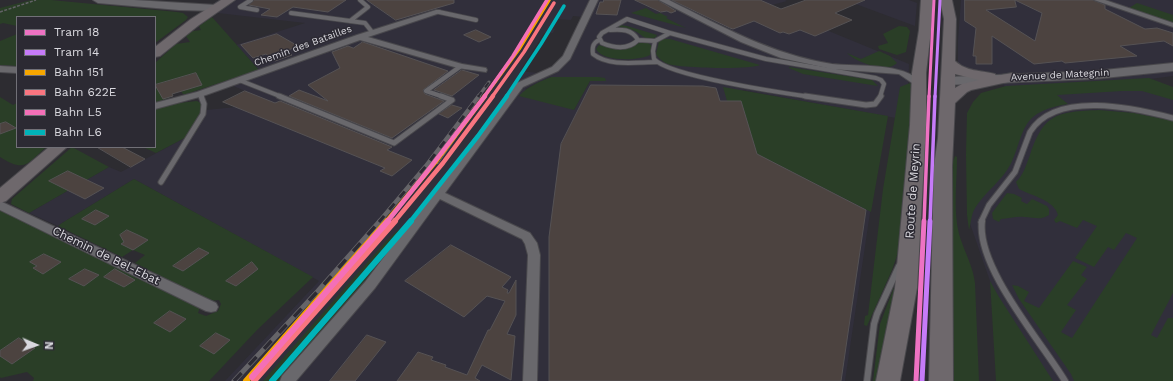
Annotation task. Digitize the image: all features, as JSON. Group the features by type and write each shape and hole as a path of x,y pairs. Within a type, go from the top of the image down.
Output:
{"main road":[{"path":"98,0 179,7 216,8"},
{"path":"156,52 195,22 229,0"},
{"name":"Route de Meyrin","path":"888,381 906,288 918,125 930,79 925,30 927,0"},
{"name":"Route de Meyrin","path":"930,79 948,61 950,19 946,0"},
{"path":"950,19 954,15 956,0"},
{"path":"179,7 195,12 197,16 195,22"},
{"path":"948,61 956,70 964,74 1005,78"},
{"name":"Avenue de Mategnin","path":"930,79 1094,75 1173,67"},
{"path":"947,102 962,89 1005,78"},
{"name":"Route de Meyrin","path":"930,79 947,102 943,166 941,381"},
{"path":"0,198 58,148"}],"street":[{"path":"286,381 360,297 439,194 517,88 534,77 555,68 568,57 594,0"},
{"path":"663,0 744,40 784,56 832,66 901,72 930,79"},
{"path":"1098,0 1173,26"},
{"path":"360,37 439,12"},
{"name":"Chemin des Batailles","path":"156,106 200,94 360,37 461,66 483,70"},
{"path":"0,69 16,70"},
{"path":"901,72 930,79"},
{"path":"439,194 526,236 531,243 534,255 530,381"},
{"name":"Chemin de Bel-Ebat","path":"0,205 211,307"}],"lane":[{"path":"250,0 240,7 257,10"},
{"path":"350,21 368,7 360,0"},
{"path":"439,12 476,20"},
{"path":"291,13 365,23 372,32"},
{"path":"627,19 670,33 766,60 876,78 884,84 878,103 872,106 860,105 689,74 673,70 657,62 620,62 597,58 592,54 591,50 593,44 600,40 600,34 610,30 617,24 627,19"},
{"path":"610,30 627,31 634,34 638,40"},
{"path":"600,40 605,44 617,47 630,46 638,40 655,41 670,33"},
{"path":"655,41 652,54 657,62"},
{"path":"239,80 253,87 394,143 452,100 426,91 461,66"},
{"path":"161,182 203,114 205,106 203,98 200,94"},
{"path":"1065,381 1049,355 1010,300 993,267 982,237 981,229 986,208 1017,169 1034,126 1050,113 1074,107 1105,106 1144,111 1173,118"},
{"path":"867,381 874,324 877,314 909,246"}],"path":[{"path":"0,12 36,0"}],"shaded area":[{"path":"219,0 785,0 787,1 768,6 909,64 907,120 742,90 871,206 845,381 225,381 319,281 134,179 58,226 29,213 109,167 121,172 196,132 206,110 236,107 257,96 224,82 259,70 236,45 305,23 218,13 215,2","holes":["573,16 583,17 567,52 547,74 520,71 544,33 553,33 555,29 551,29 556,19 571,20","551,77 605,81 590,81 574,110 525,89"]},
{"path":"845,0 909,0 917,3 915,26"},
{"path":"961,0 1173,0 1173,76 1150,79 1173,87 1173,381 997,381 990,281 967,215 981,98 1005,86 984,74 975,73 958,64"}],"green space":[{"path":"31,0 51,0 177,12 183,13 188,17 156,42 156,16 16,16 16,26 3,23 0,24 0,8"},
{"path":"1137,3 1173,15 1173,23 1129,8"},
{"path":"646,8 656,14 660,13 668,17 666,18 686,28 631,13"},
{"path":"212,17 259,70 186,94 183,94 181,91 156,103 156,62 176,44 190,42 186,36 193,31 201,30 199,26"},
{"path":"620,25 657,35 652,39 649,39 630,29 618,27"},
{"path":"899,26 907,27 910,31 906,52 897,55 879,49 878,46 888,43 883,34"},
{"path":"16,34 16,66 0,65 0,41"},
{"path":"663,39 670,39 760,65 743,68 714,68 685,67 668,64 661,60 656,54 659,41"},
{"path":"642,42 647,42 652,46 650,55 645,57 630,59 613,58 605,56 596,49 599,45 611,48 627,48"},
{"path":"879,51 890,56 897,63 886,67 871,66 857,60 847,53 861,59"},
{"path":"789,67 872,80 878,86 803,74"},
{"path":"551,77 598,77 605,78 606,81 590,81 574,110 519,96 530,87"},
{"path":"1149,78 1173,87 1173,100 1142,91 1057,95 1068,104 1045,110 1037,114 1029,121 1008,168 974,210 969,230 967,215 967,113 973,102 981,93 1006,86"},
{"path":"910,83 912,86 910,87 912,88 912,121 899,250 892,270 867,326 864,325 865,316 868,315 883,189 900,87"},
{"path":"723,87 888,116 871,212 757,154 741,101 727,101"},
{"path":"0,97 13,105 16,104 16,148 45,148 30,162 21,165 15,165 0,157"},
{"path":"197,101 204,105 206,110 196,132 156,153 145,148 156,148 156,109 179,103"},
{"path":"1099,110 1134,113 1173,121 1173,293 1151,335 1157,338 1168,318 1173,318 1173,381 1074,381 1071,374 1019,299 1012,285 1018,286 1029,292 1024,301 1039,308 1073,261 1087,267 1081,275 1087,279 1067,305 1076,310 1061,332 1072,338 1137,238 1126,233 1114,250 1108,247 1094,267 1075,258 1097,226 1083,220 1077,228 1060,221 1056,223 1054,220 1058,215 1056,210 1042,199 1019,189 1016,182 1021,176 1035,141 1047,123 1062,114"},
{"path":"71,148 74,148 109,167 29,213 11,204 12,199"},
{"path":"955,156 957,157 957,225 975,283 979,381 950,381 950,169"},
{"path":"134,179 313,277 257,330 209,381 33,381 34,378 27,372 1,378 0,210 4,209 200,307 198,313 206,316 218,311 221,304 219,300 210,301 135,263 145,255 133,250 122,257 58,226"},
{"path":"1007,193 1014,194 1022,198 1021,201 1027,204 1032,199 1047,206 1049,209 1049,215 1040,218 1021,217 1001,219 999,222 993,219 992,213"},
{"path":"414,216 348,303 280,381 263,381 387,240"},
{"path":"990,281 999,297 1053,381 996,381"},
{"path":"896,282 898,282 878,381 873,381 880,324"}],"building":[{"path":"254,0 346,0 328,12 293,7 277,17 261,15 270,9 249,5"},
{"path":"367,0 454,0 454,3 396,20"},
{"path":"604,0 621,0 617,15 596,14 600,2 603,2"},
{"path":"635,0 658,0 676,11 671,13 667,11 661,12"},
{"path":"672,0 760,0 781,9 806,0 865,0 835,13 852,20 815,36 800,30 789,34 783,32 780,33 754,21 733,29"},
{"path":"965,0 1015,0 1093,0 1105,5 1105,9 1145,29 1157,28 1173,33 1173,46 1164,41 1120,46 1137,56 1065,63 1062,61 1034,64 992,36 992,64 976,64 976,56 973,56 976,28 965,21","holes":["1015,0 1042,13 1035,41 986,10 1016,7"]},
{"path":"476,30 491,37 479,42 464,35"},
{"path":"277,34 298,46 286,51 292,55 275,61 266,54 253,58 241,45"},
{"path":"363,42 448,71 423,90 425,94 444,101 392,138 289,96 299,90 328,101 308,85 340,68 332,52 348,46 353,48"},
{"path":"462,70 479,75 452,96 434,90"},
{"path":"196,73 202,85 172,94 173,96 163,99 156,85"},
{"path":"591,85 703,86 716,88 720,101 741,101 757,154 866,210 841,381 549,381 549,237 561,144"},
{"path":"245,91 275,103 280,101 392,147 387,150 412,160 392,176 380,171 385,168 223,102"},
{"path":"452,105 462,108 448,118 439,114"},
{"path":"6,122 16,128 0,134 0,124"},
{"path":"99,148 124,148 145,159 131,167"},
{"path":"68,171 104,188 85,199 49,181"},
{"path":"96,210 109,216 95,225 82,219"},
{"path":"127,230 148,240 133,250 121,244 124,242 120,235"},
{"path":"451,245 511,277 502,287 508,290 507,293 509,293 516,280 516,315 507,334 515,336 511,380 482,365 475,378 480,381 397,381 418,352 433,357 431,360 446,365 445,367 467,375 488,330 490,330 505,301 487,296 464,317 405,281"},
{"path":"199,248 209,253 183,271 173,266"},
{"path":"44,254 61,262 43,274 33,268 37,266 30,262"},
{"path":"252,262 258,269 236,286 226,281"},
{"path":"85,269 99,275 84,286 69,279"},
{"path":"115,269 135,280 124,287 104,277"},
{"path":"170,311 186,319 170,332 154,323"},
{"path":"216,333 230,340 214,354 200,346"},
{"path":"367,335 386,342 355,381 330,381"},
{"path":"19,338 35,348 12,364 0,356 0,351"}],"railway":[{"path":"478,97 489,82"},
{"path":"379,222 426,166 479,96"},
{"path":"437,162 455,136"},
{"path":"234,381 318,291 380,221"}],"tram line":[{"name":"18","path":"916,381 934,0"},
{"name":"14","path":"922,381 940,0"}],"rail line":[{"name":"L5","path":"252,377 353,262 463,126 501,73 547,0"},
{"name":"151","path":"246,381 411,193 474,112 508,65 549,0"},
{"name":"622E","path":"254,381 364,258 443,163 480,115 513,68 554,3"},
{"name":"L6","path":"272,381 370,269 441,183 517,82 564,6"}]}
